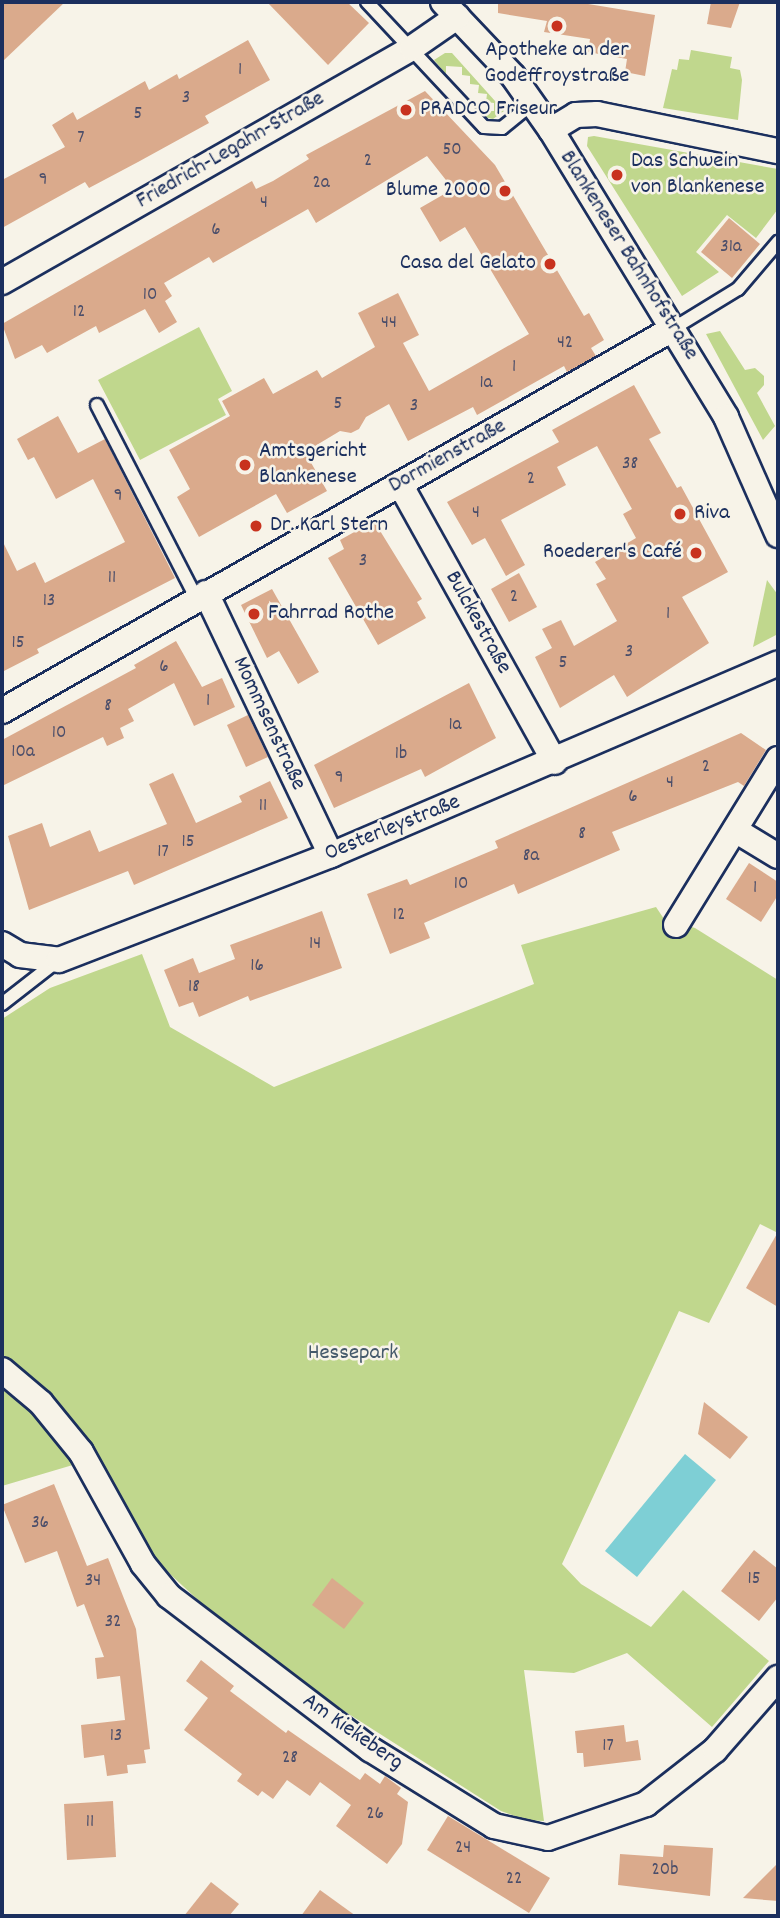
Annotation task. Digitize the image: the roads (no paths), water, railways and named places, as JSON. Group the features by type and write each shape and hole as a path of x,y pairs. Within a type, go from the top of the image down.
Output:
{"street":[{"name":"Friedrich-Legahn-Straße","path":"2,282 412,48 450,9"},
{"name":"Blankeneser Bahnhofstraße","path":"450,9 533,103 551,130 726,417 773,509 778,535"},
{"path":"551,130 576,115 597,114 776,152"},
{"name":"Dormienstraße","path":"2,710 674,328"},
{"name":"Bulckestraße","path":"400,484 555,762"},
{"name":"Mommsenstraße","path":"201,596 331,855"},
{"name":"Oesterleystraße","path":"2,944 20,955 59,960 331,855 555,762 778,663"},
{"path":"676,925 778,759"},
{"path":"735,830 778,856"},
{"name":"Am Kiekeberg","path":"2,1370 41,1403 81,1452 143,1564 169,1596 370,1749 494,1825 548,1838 646,1804 715,1749 777,1681"}],"lane":[{"path":"367,2 484,127 502,128 533,103"},
{"path":"674,328 738,289 778,242"},
{"path":"97,405 201,596"},
{"path":"2,1003 59,960"}],"water":[{"path":"685,1454 716,1480 637,1577 605,1551"}],"place":[{"name":"Apotheke an der Godeffroystraße","path":"557,26"},
{"name":"PRADCO Friseur","path":"406,110"},
{"name":"Das Schwein von Blankenese","path":"617,175"},
{"name":"Blume 2000","path":"505,191"},
{"name":"Casa del Gelato","path":"550,264"},
{"name":"Amtsgericht Blankenese","path":"245,465"},
{"name":"Riva","path":"680,514"},
{"name":"Dr. Karl Stern","path":"256,526"},
{"name":"Roederer's Café","path":"696,553"},
{"name":"Fahrrad Rothe","path":"254,614"}],"park label":[{"name":"Hessepark","path":"353,1354"}]}
